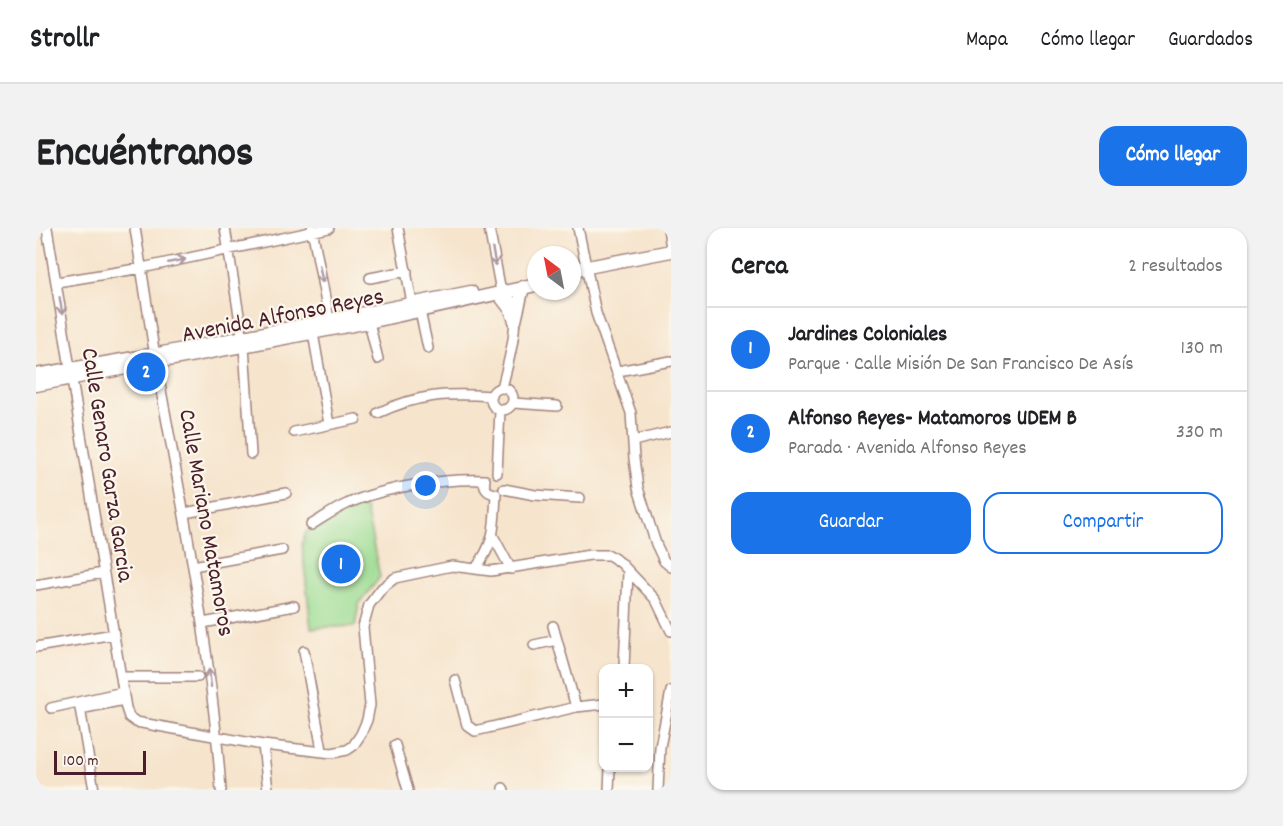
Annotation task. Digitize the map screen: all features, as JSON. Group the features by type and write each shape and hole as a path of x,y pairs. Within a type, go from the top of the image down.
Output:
{"main road":[{"path":"581,274 671,249"},
{"path":"581,271 671,259"},
{"name":"Avenida Alfonso Reyes","path":"502,290 527,281"},
{"name":"Avenida Alfonso Reyes","path":"243,341 313,333 369,322 381,315 416,307 527,286"},
{"path":"515,321 523,287"},
{"path":"502,290 515,321"},
{"name":"Avenida Alfonso Reyes","path":"36,385 71,374 243,341 330,319 416,307"},
{"name":"Avenida Alfonso Reyes","path":"36,375 71,374"}],"street":[{"name":"Calle Genaro Garza Garcia","path":"47,228 124,700"},
{"name":"Calle Mariano Matamoros","path":"135,228 203,623 217,736 221,790"},
{"path":"225,228 243,341 251,454"},
{"path":"57,282 142,268 329,228"},
{"path":"398,228 428,348"},
{"path":"489,228 502,290"},
{"path":"578,228 596,313 631,413 638,488 656,544 664,561 671,567"},
{"path":"668,228 671,249"},
{"path":"312,230 330,319"},
{"path":"370,278 407,271"},
{"path":"502,388 515,321"},
{"path":"369,322 378,359"},
{"path":"313,333 328,424"},
{"path":"618,371 671,361"},
{"path":"502,388 512,394 513,403 507,410 500,410 493,405 492,396 502,388"},
{"path":"378,413 393,406 437,394 492,396"},
{"path":"513,403 557,406"},
{"path":"497,473 500,410"},
{"path":"294,432 356,418"},
{"path":"633,441 671,432"},
{"path":"476,568 493,536 500,491 504,479 497,473 490,474 485,480 485,488 492,494 500,491 580,498"},
{"path":"311,525 360,498 453,479 485,480"},
{"path":"185,513 286,493"},
{"path":"493,536 511,569"},
{"path":"193,566 282,550"},
{"path":"51,708 124,700 129,717 136,722 263,745 322,750 332,753 347,750 361,734 370,705 363,627 364,618 375,595 395,578 452,566 491,571 602,554 615,558 656,600 671,632"},
{"path":"624,664 628,572"},
{"path":"36,585 103,573"},
{"path":"203,623 294,606"},
{"path":"553,626 576,707"},
{"path":"36,647 114,634"},
{"path":"534,645 557,640"},
{"path":"304,651 322,750"},
{"path":"121,677 198,677"},
{"path":"455,680 467,725 475,731 576,707 599,704"},
{"path":"658,790 660,747 671,691"},
{"path":"80,706 94,790"},
{"path":"263,745 268,790"},
{"path":"395,745 408,790"},
{"path":"609,790 610,772"}],"green space":[{"path":"356,505 366,509 380,577 359,604 355,626 311,628 302,544 306,532 330,516"}],"place":[{"name":"Alfonso Reyes- Matamoros UDEM B","path":"146,372"},
{"name":"Jardines Coloniales","path":"341,564"}]}
